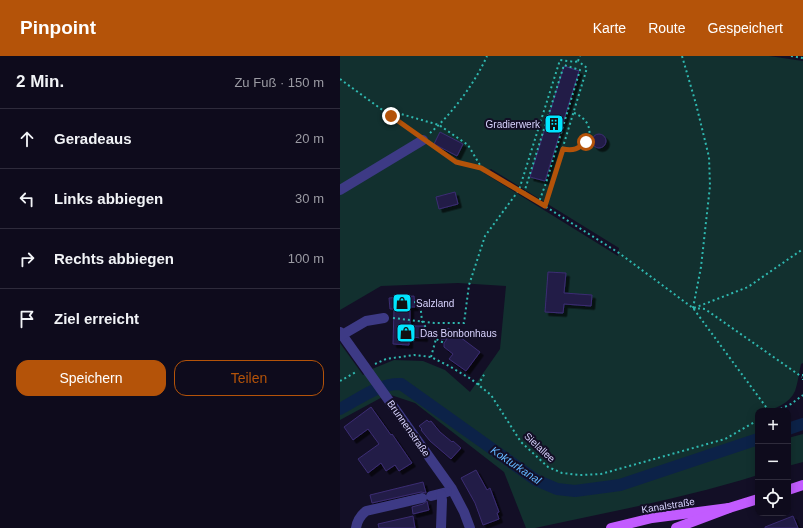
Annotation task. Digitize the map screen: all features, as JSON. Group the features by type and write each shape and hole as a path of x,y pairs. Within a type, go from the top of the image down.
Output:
{"main road":[{"path":"791,489 803,485"},
{"name":"Kanalstraße","path":"676,528 755,500"},
{"name":"Kanalstraße","path":"611,528 652,518 729,508"}],"street":[{"path":"340,190 423,140"},
{"path":"341,333 366,321 384,318"},
{"name":"Brunnenstraße","path":"341,333 452,489 464,512 470,528"},
{"path":"356,528 360,516 366,511 441,494 452,489"},
{"path":"440,528 441,494"}],"path":[{"path":"439,125 482,68 487,56"},
{"path":"384,318 434,323 464,323 469,284 485,236 519,190 560,60 575,62 578,61 580,56"},
{"path":"682,56 709,157 710,186 701,268 693,308"},
{"path":"791,56 803,58"},
{"path":"545,206 587,68 578,61"},
{"path":"573,68 575,62"},
{"path":"524,193 564,65 580,70 539,202"},
{"path":"340,79 423,140 456,162 481,168 539,202 619,253 693,308 767,408"},
{"path":"563,149 571,151 582,147 589,137 590,131 585,120 574,113"},
{"path":"391,116 401,114 439,125 468,145 481,168"},
{"path":"693,308 748,286 803,249"},
{"path":"414,302 420,302 422,321 426,326 428,335 444,343"},
{"path":"693,308 706,309 803,378"},
{"path":"431,357 436,339"},
{"name":"Sielallee","path":"340,381 369,371 386,359 414,355 431,357 449,366 491,395 521,442 548,468 562,473 580,475 601,474 724,439 755,422"},
{"path":"478,385 485,373"},
{"path":"782,408 803,395"}],"green space":[{"path":"340,56 769,56 803,61 803,363 801,364 795,391 789,400 774,408 755,408 755,476 703,491 647,504 535,528 526,528 504,472 415,403 388,394 340,420 340,343 363,375 372,369 394,360 423,361 445,370 470,392 500,349 506,286 458,283 381,286 340,310","holes":["491,169 619,248 618,256 484,173"]},
{"path":"803,434 803,462 791,465 791,444 791,437"}],"building":[{"name":"Gradierwerk","path":"564,66 579,71 545,181 530,177"},
{"path":"440,132 463,144 457,156 434,144"},
{"path":"596,134 602,134 606,138 606,144 602,148 596,148 592,144 592,138"},
{"path":"455,192 458,204 439,209 436,197"},
{"path":"548,272 566,273 564,293 592,295 591,306 564,304 563,313 545,312"},
{"path":"414,296 415,307 410,307 410,326 424,326 424,338 409,337 409,345 393,344 394,309 390,309 389,298"},
{"path":"448,328 480,352 466,371 449,359 453,354 444,347 444,343 447,339 441,339"},
{"path":"371,407 412,463 399,471 395,465 386,471 381,463 368,473 358,459 379,444 368,429 353,440 344,427"},
{"path":"427,420 429,422 431,421 440,432 461,448 451,459 430,441 421,430 422,429 419,426"},
{"path":"476,470 487,490 490,488 499,512 497,513 499,519 483,525 475,503 461,478"},
{"path":"423,482 426,493 421,492 372,503 370,495"},
{"path":"427,501 429,510 413,514 412,507 423,504"},
{"path":"413,516 415,528 379,528 378,524"},
{"path":"793,516 798,528 765,528 765,527"}],"waterway":[{"name":"Kokturkanal","path":"340,409 377,389 393,384 401,384 536,480 557,489 575,491 620,485 755,440"},
{"name":"Kokturkanal","path":"791,428 803,424"}],"place":[{"name":"Gradierwerk","path":"554,124"},
{"name":"Salzland","path":"402,303"},
{"name":"Das Bonbonhaus","path":"406,333"}],"route":[{"path":"391,116 456,162 481,168 545,206 563,149 571,151 582,147 586,142"}]}
